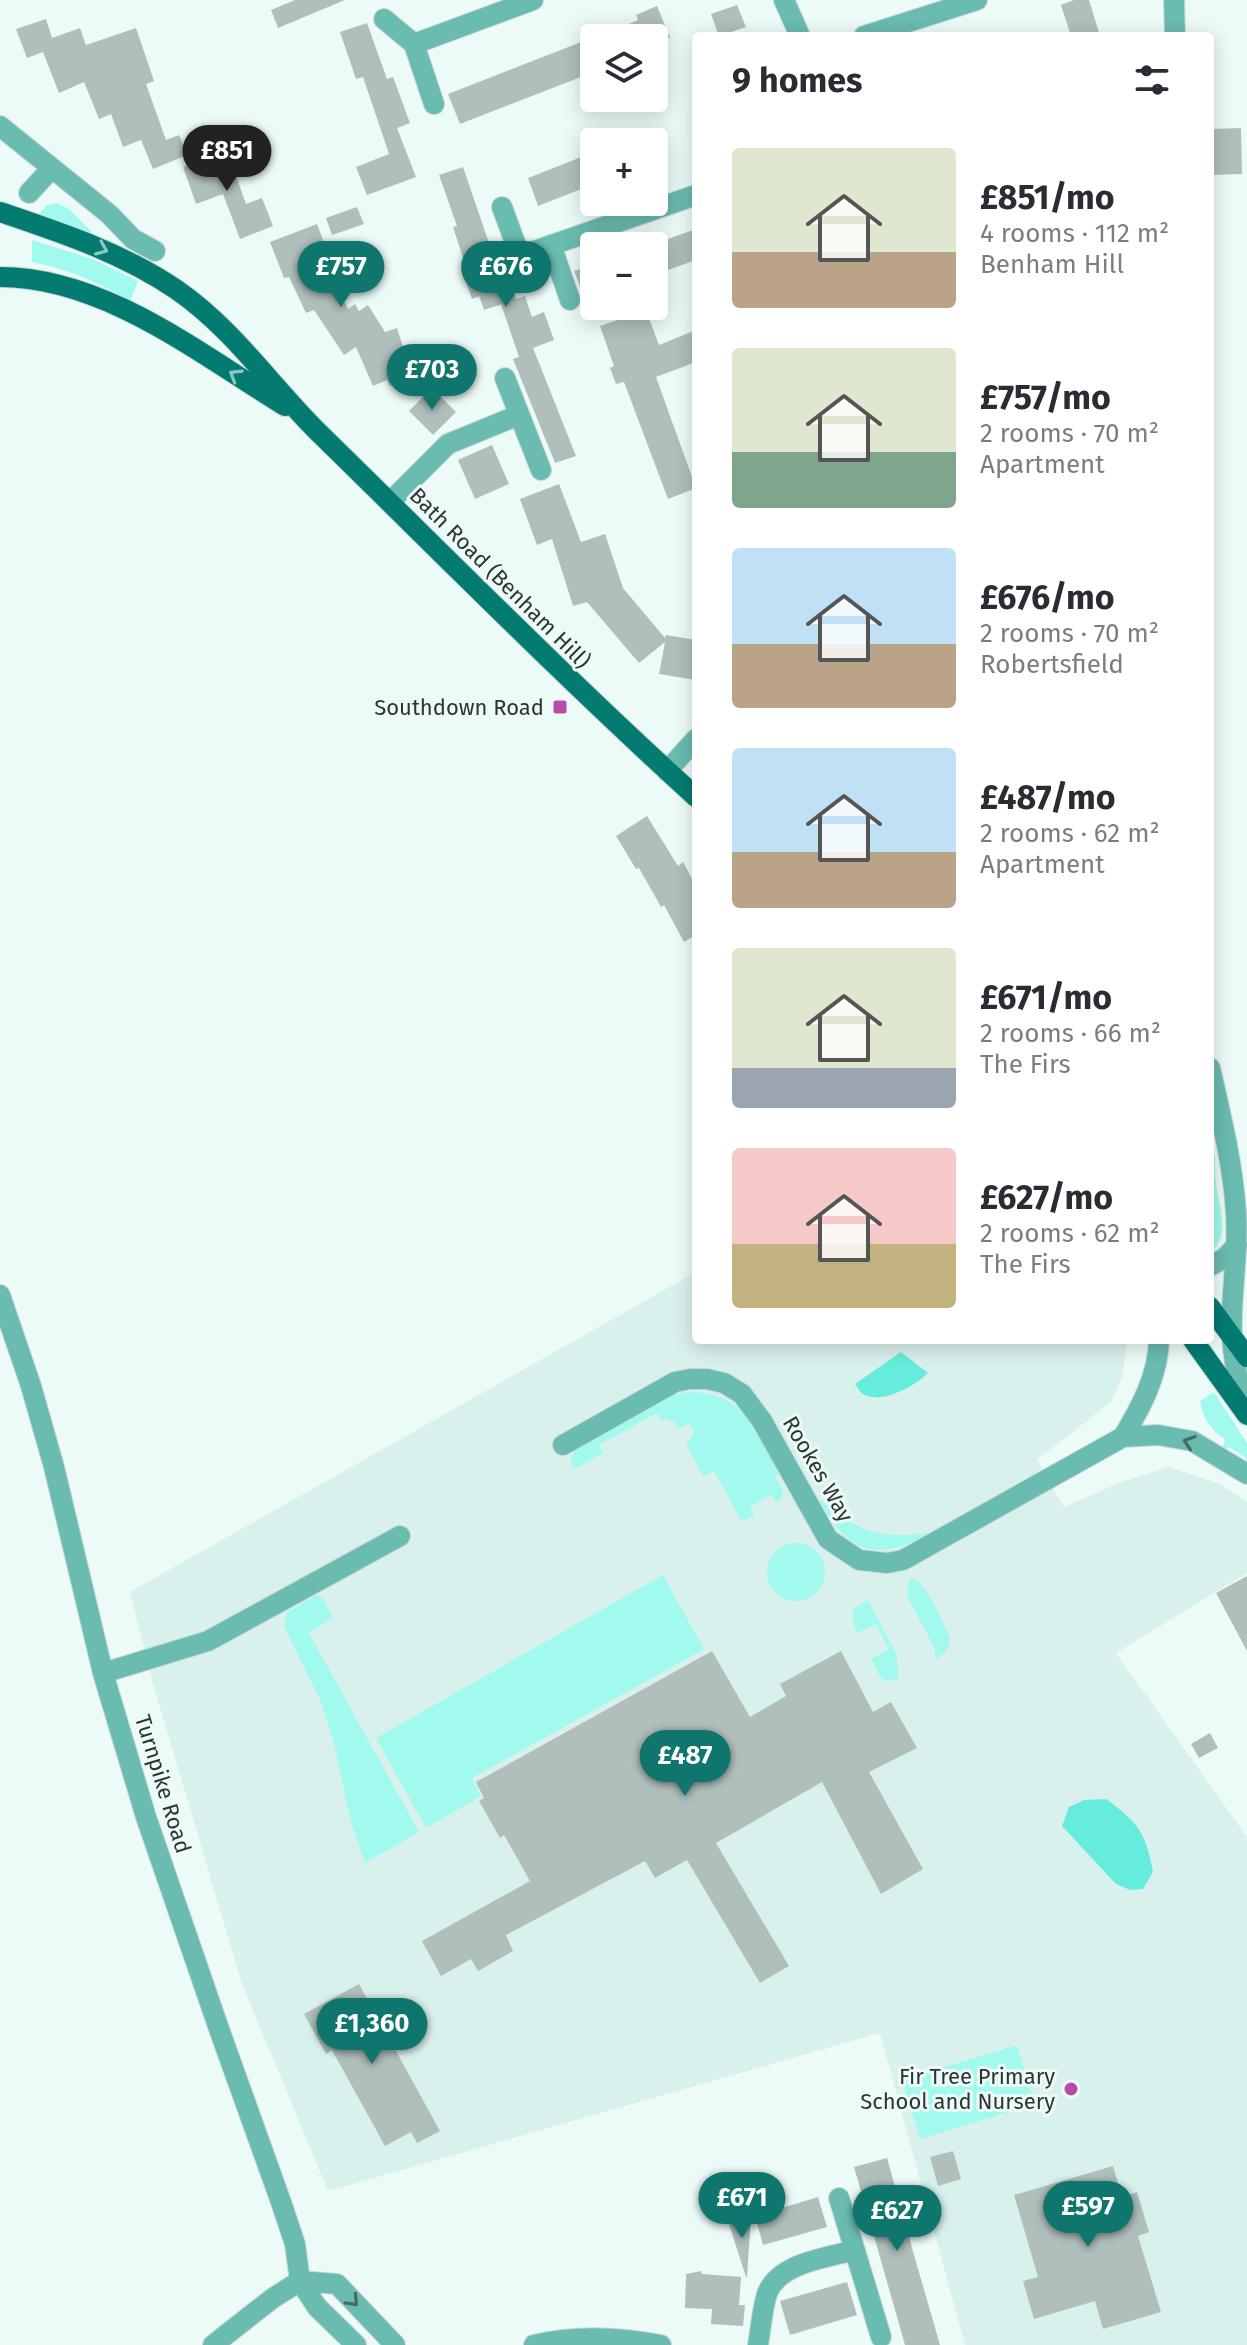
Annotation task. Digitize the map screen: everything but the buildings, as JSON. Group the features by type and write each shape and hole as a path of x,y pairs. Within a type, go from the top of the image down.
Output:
{"main road":[{"name":"Bath Road (Benham Hill)","path":"0,212 131,261 177,290 207,314 246,351 302,416 562,673 692,793"},
{"name":"Bath Road (Benham Hill)","path":"0,277 21,277 60,285 145,319 302,416"},
{"path":"1214,1313 1247,1357"},
{"path":"1196,1344 1245,1412"}],"street":[{"path":"414,44 533,0"},
{"path":"784,0 798,32"},
{"path":"877,32 977,0"},
{"path":"1174,0 1175,32"},
{"path":"384,19 414,44 434,104"},
{"path":"0,126 109,214 133,239 155,251"},
{"path":"29,193 52,168"},
{"path":"502,207 520,256 692,196"},
{"path":"551,245 570,300"},
{"path":"505,378 541,470"},
{"path":"390,502 448,444 519,415"},
{"path":"667,771 692,743"},
{"path":"1214,1086 1228,1147 1236,1212 1232,1338 1245,1412"},
{"path":"1214,1264 1225,1258 1237,1245"},
{"path":"1237,1245 1247,1273"},
{"name":"Turnpike Road","path":"0,1295 54,1467 103,1673 146,1817 295,2244 300,2281 317,2307 356,2345"},
{"path":"1123,1437 1142,1405 1156,1365 1159,1344"},
{"name":"Rookes Way","path":"563,1445 675,1382 707,1379 724,1383 742,1394 762,1421 828,1539 859,1560 887,1563 903,1560 1123,1437 1158,1435 1192,1441 1247,1474"},
{"path":"103,1673 208,1641 400,1536"},
{"path":"839,2198 881,2337"},
{"path":"758,2345 768,2293 779,2276 789,2269 855,2250"},
{"path":"213,2345 300,2281 337,2284 395,2345"},
{"path":"534,2345 549,2341 603,2339 661,2345"}],"shaded area":[{"path":"692,1274 692,1344 1127,1344 1123,1374 1112,1401 1037,1460 1064,1507 1121,1482 1169,1467 1220,1484 1247,1502 1247,1573 1116,1653 1247,1837 1247,2345 965,2345 880,2033 328,2191 242,1984 151,1677 130,1592"}],"green space":[{"path":"57,203 70,210 97,237 37,216 47,205"},
{"path":"32,240 93,259 138,281 130,301 82,277 32,262"},
{"path":"1214,1157 1222,1229 1214,1249"},
{"path":"687,1392 722,1398 746,1416 781,1473 775,1476 783,1491 781,1500 776,1502 772,1494 750,1507 754,1515 742,1522 714,1471 703,1476 686,1444 694,1432 689,1424 678,1428 674,1420 667,1418 661,1422 657,1413 599,1445 603,1453 574,1469 571,1460 575,1450 671,1396"},
{"path":"1214,1392 1247,1443 1247,1466 1246,1458 1229,1447 1222,1451 1225,1439 1205,1418 1200,1401"},
{"path":"820,1499 847,1520 872,1532 900,1535 934,1532 896,1548 867,1548 854,1543 842,1533"},
{"path":"796,1543 817,1551 825,1572 817,1593 796,1601 775,1593 767,1572 775,1551"},
{"path":"663,1575 704,1649 472,1778 481,1796 426,1828 376,1738"},
{"path":"910,1577 929,1595 950,1637 946,1651 935,1660 935,1649 907,1596"},
{"path":"317,1595 333,1618 309,1633 419,1832 365,1863 351,1822 334,1744 321,1702 284,1626 287,1612"},
{"path":"868,1600 897,1655 898,1679 884,1679 871,1659 889,1649 876,1624 857,1633 853,1609"},
{"path":"1017,2045 1035,2104 920,2139 902,2080"}],"water":[{"path":"901,1352 928,1373 888,1396 870,1397 862,1393 855,1384"},
{"path":"1106,1799 1133,1822 1147,1847 1153,1872 1143,1889 1130,1890 1116,1884 1062,1826 1069,1807 1084,1800"}],"place":[{"name":"Southdown Road","path":"560,707"},
{"name":"Fir Tree Primary School and Nursery","path":"1071,2089"}]}
